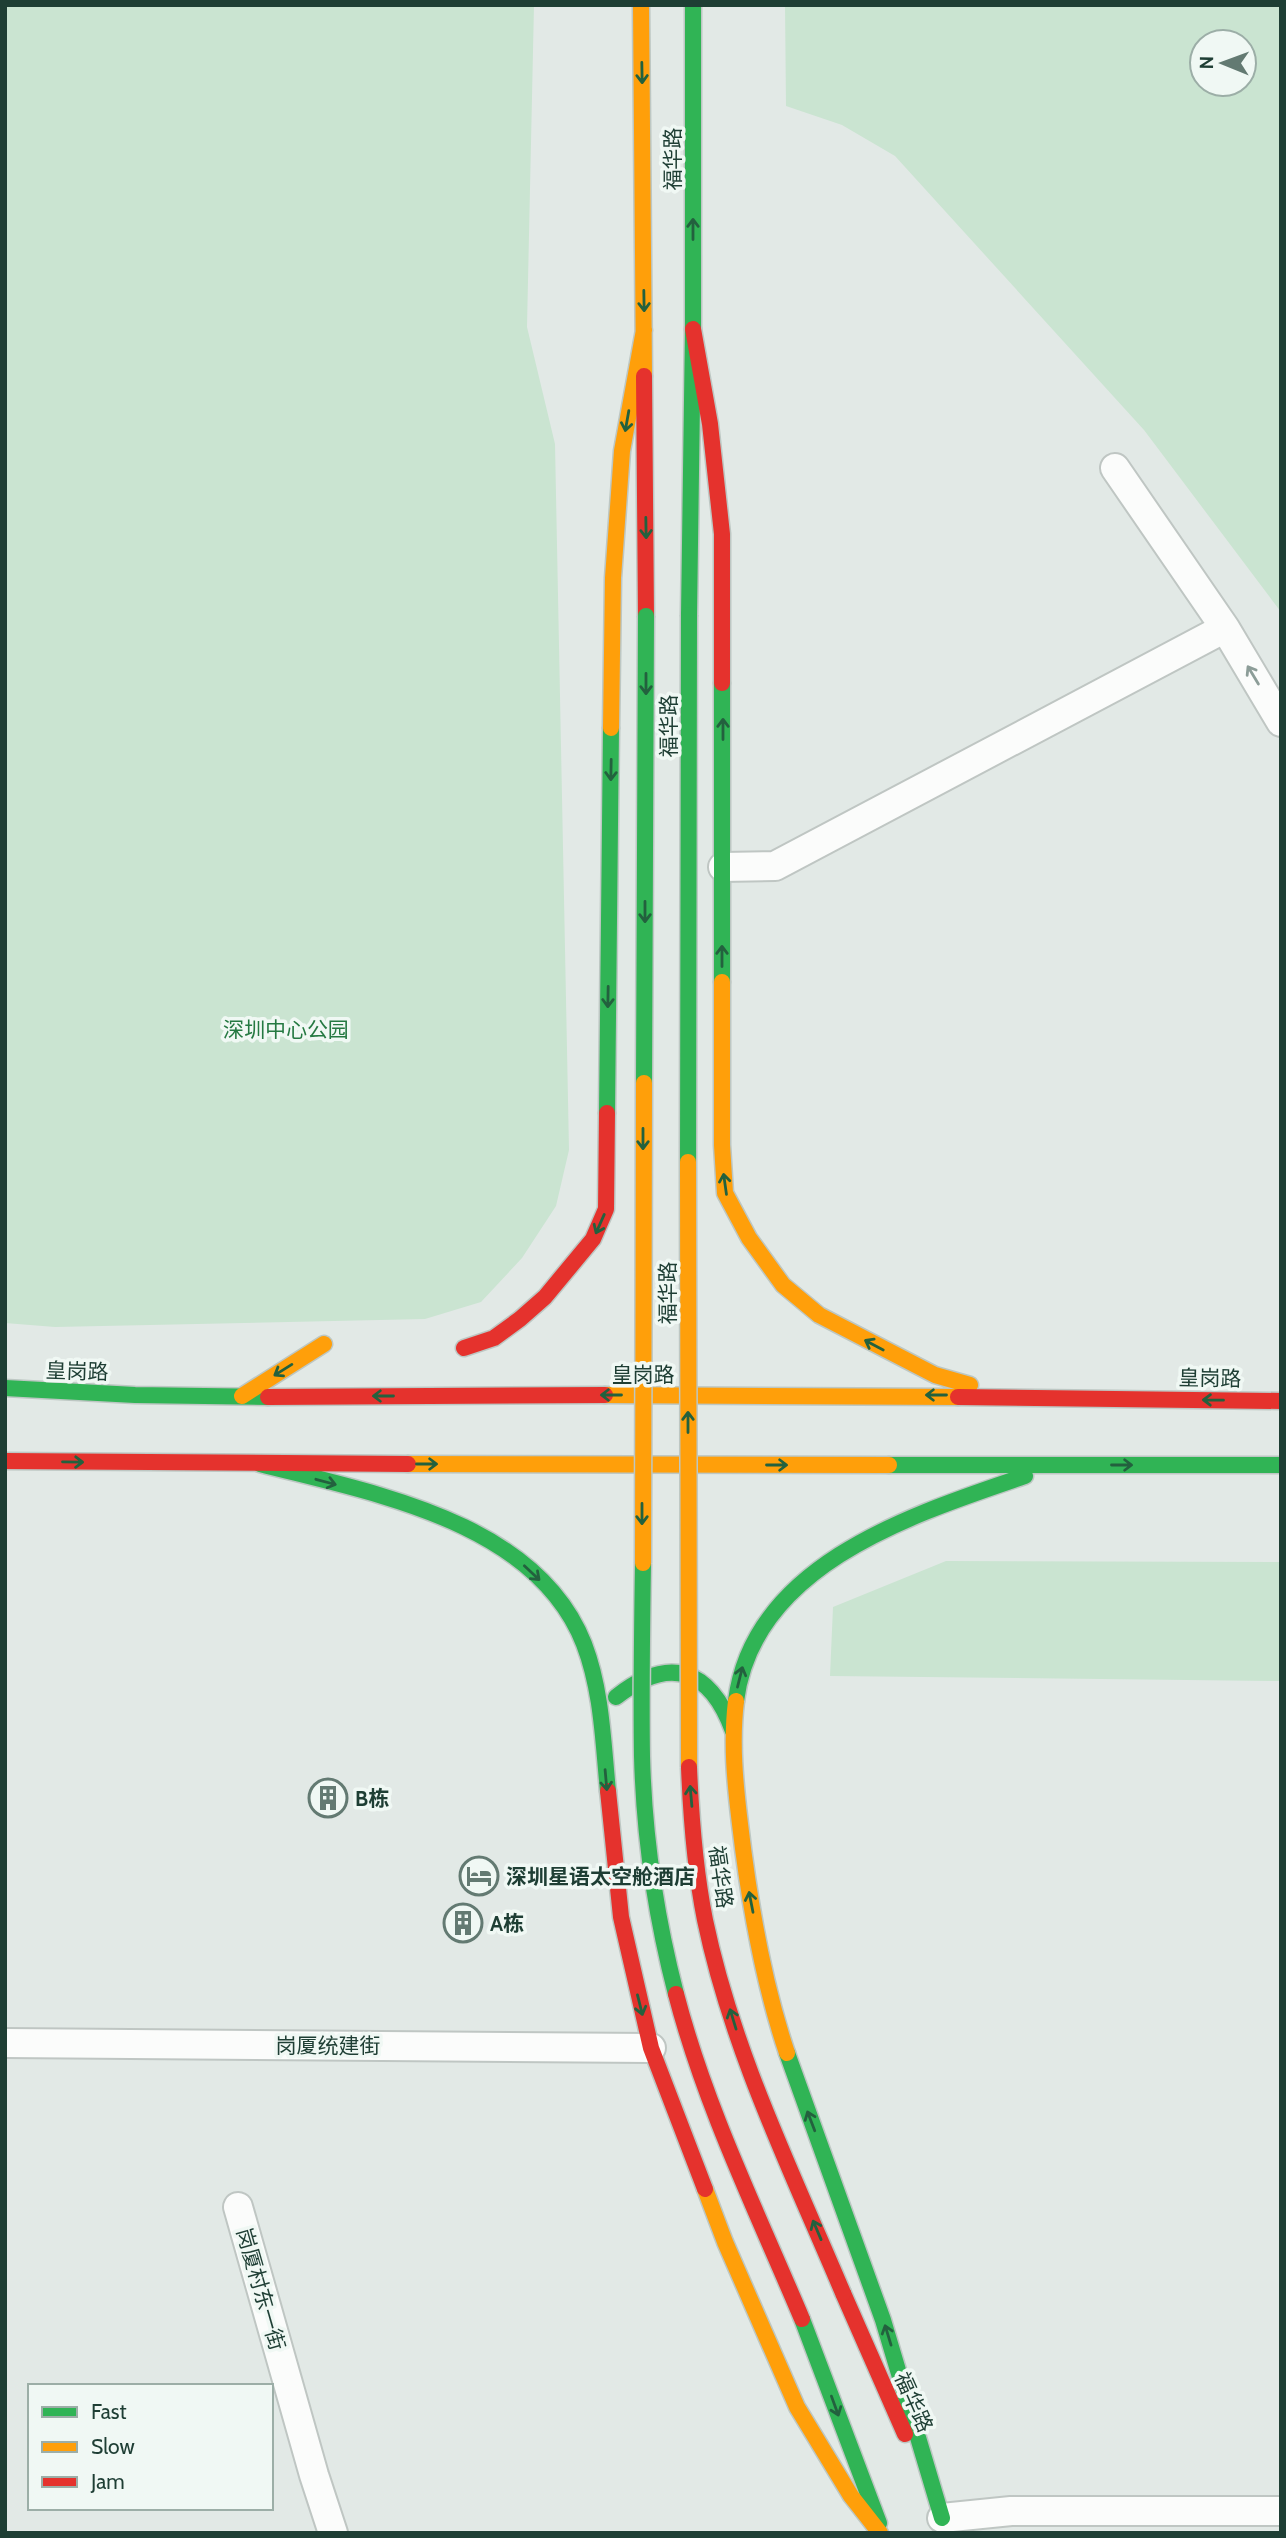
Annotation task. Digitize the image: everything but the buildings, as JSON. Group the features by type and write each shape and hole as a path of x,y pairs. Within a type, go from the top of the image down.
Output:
{"main road":[{"name":"福华路","path":"641,5 646,616 642,1758 648,1840 666,1955 685,2028 709,2097 802,2319 881,2533"},
{"name":"福华路","path":"693,5 693,329 689,615 688,1707 689,1779 695,1847 711,1949 743,2051 843,2293 944,2525"},
{"path":"693,329 710,424 722,534 722,1145 725,1193 749,1238 783,1284 819,1315 935,1375 1006,1395"},
{"path":"464,1348 494,1338 520,1319 562,1278 593,1239 606,1209 613,578 622,451 644,330"},
{"path":"606,1135 614,1155 627,1170 639,1177 663,1182 678,1181 696,1174 707,1165 722,1145"},
{"path":"242,1396 324,1344"},
{"name":"皇岗路","path":"5,1388 62,1393 242,1396 1006,1395 1281,1401"},
{"path":"5,1403 62,1393"},
{"path":"5,1461 260,1464 1281,1465"},
{"path":"260,1464 430,1512 477,1534 525,1566 554,1593 572,1619 588,1654 597,1688 621,1917 651,2048 725,2242 797,2407 851,2496 881,2533"},
{"path":"944,2525 888,2332 851,2225 794,2076 766,1983 745,1874 734,1771 734,1699 743,1664 765,1623 798,1587 847,1548 919,1513 1054,1466"},
{"path":"602,1736 606,1716 615,1699 629,1685 646,1675 666,1672 685,1674 703,1682 718,1695 728,1712 733,1731"}],"street":[{"path":"1115,468 1225,628 1281,722"},
{"path":"723,867 775,866 1225,628"},
{"name":"岗厦统建街","path":"5,2043 651,2048"},
{"name":"岗厦村东一街","path":"238,2207 333,2533"},
{"path":"944,2525 1011,2511 1281,2511"}],"green space":[{"name":"深圳中心公园","path":"5,5 534,5 527,327 555,444 569,1150 556,1206 522,1258 481,1302 425,1319 55,1327 5,1323"},
{"path":"785,5 1281,5 1281,612 1144,430 895,156 842,125 786,106"},
{"path":"946,1561 1281,1562 1281,1681 830,1676 833,1607"}],"traffic: fast":[{"path":"689,615 693,329 693,5"},
{"path":"688,1162 689,615"},
{"path":"644,1083 646,616"},
{"path":"722,683 722,982"},
{"path":"607,1113 611,728"},
{"path":"5,1388 135,1395 268,1397"},
{"path":"260,1464 399,1501 446,1519 490,1541 529,1568 561,1602 584,1644 598,1698 608,1791"},
{"path":"889,1465 1281,1465"},
{"path":"736,1701 749,1654 773,1613 806,1580 845,1551 889,1528 935,1508 1025,1476"},
{"path":"643,1563 642,1732 645,1816 657,1906 676,1994"},
{"path":"616,1697 653,1676 670,1673 686,1675 700,1681 712,1693 724,1710 733,1731"},
{"path":"787,2053 883,2320 942,2518"},
{"path":"802,2319 879,2523"}],"traffic: slow":[{"path":"641,5 644,376"},
{"path":"611,728 613,578 622,451 644,330"},
{"path":"722,982 722,1145 725,1193 749,1238 783,1285 819,1315 935,1375 970,1385"},
{"path":"643,1563 644,1083"},
{"path":"688,1162 689,1767"},
{"path":"242,1396 324,1344"},
{"path":"605,1395 958,1397"},
{"path":"408,1464 889,1465"},
{"path":"736,1701 735,1778 748,1882 764,1968 787,2053"},
{"path":"705,2189 725,2242 797,2407 851,2496 880,2533"}],"traffic: jam":[{"path":"693,329 710,424 722,534 722,683"},
{"path":"644,376 646,616"},
{"path":"464,1348 494,1338 520,1319 545,1297 593,1239 606,1209 607,1113"},
{"path":"268,1397 605,1395"},
{"path":"958,1397 1281,1401"},
{"path":"5,1461 408,1464"},
{"path":"689,1767 692,1825 705,1920 731,2016 765,2110 843,2293"},
{"path":"608,1791 621,1917 651,2048 705,2189"},
{"path":"676,1994 717,2118 802,2319"},
{"path":"843,2293 905,2434"}],"place":[{"name":"B栋","path":"328,1798"},
{"name":"深圳星语太空舱酒店","path":"479,1876"},
{"name":"A栋","path":"463,1923"}]}
